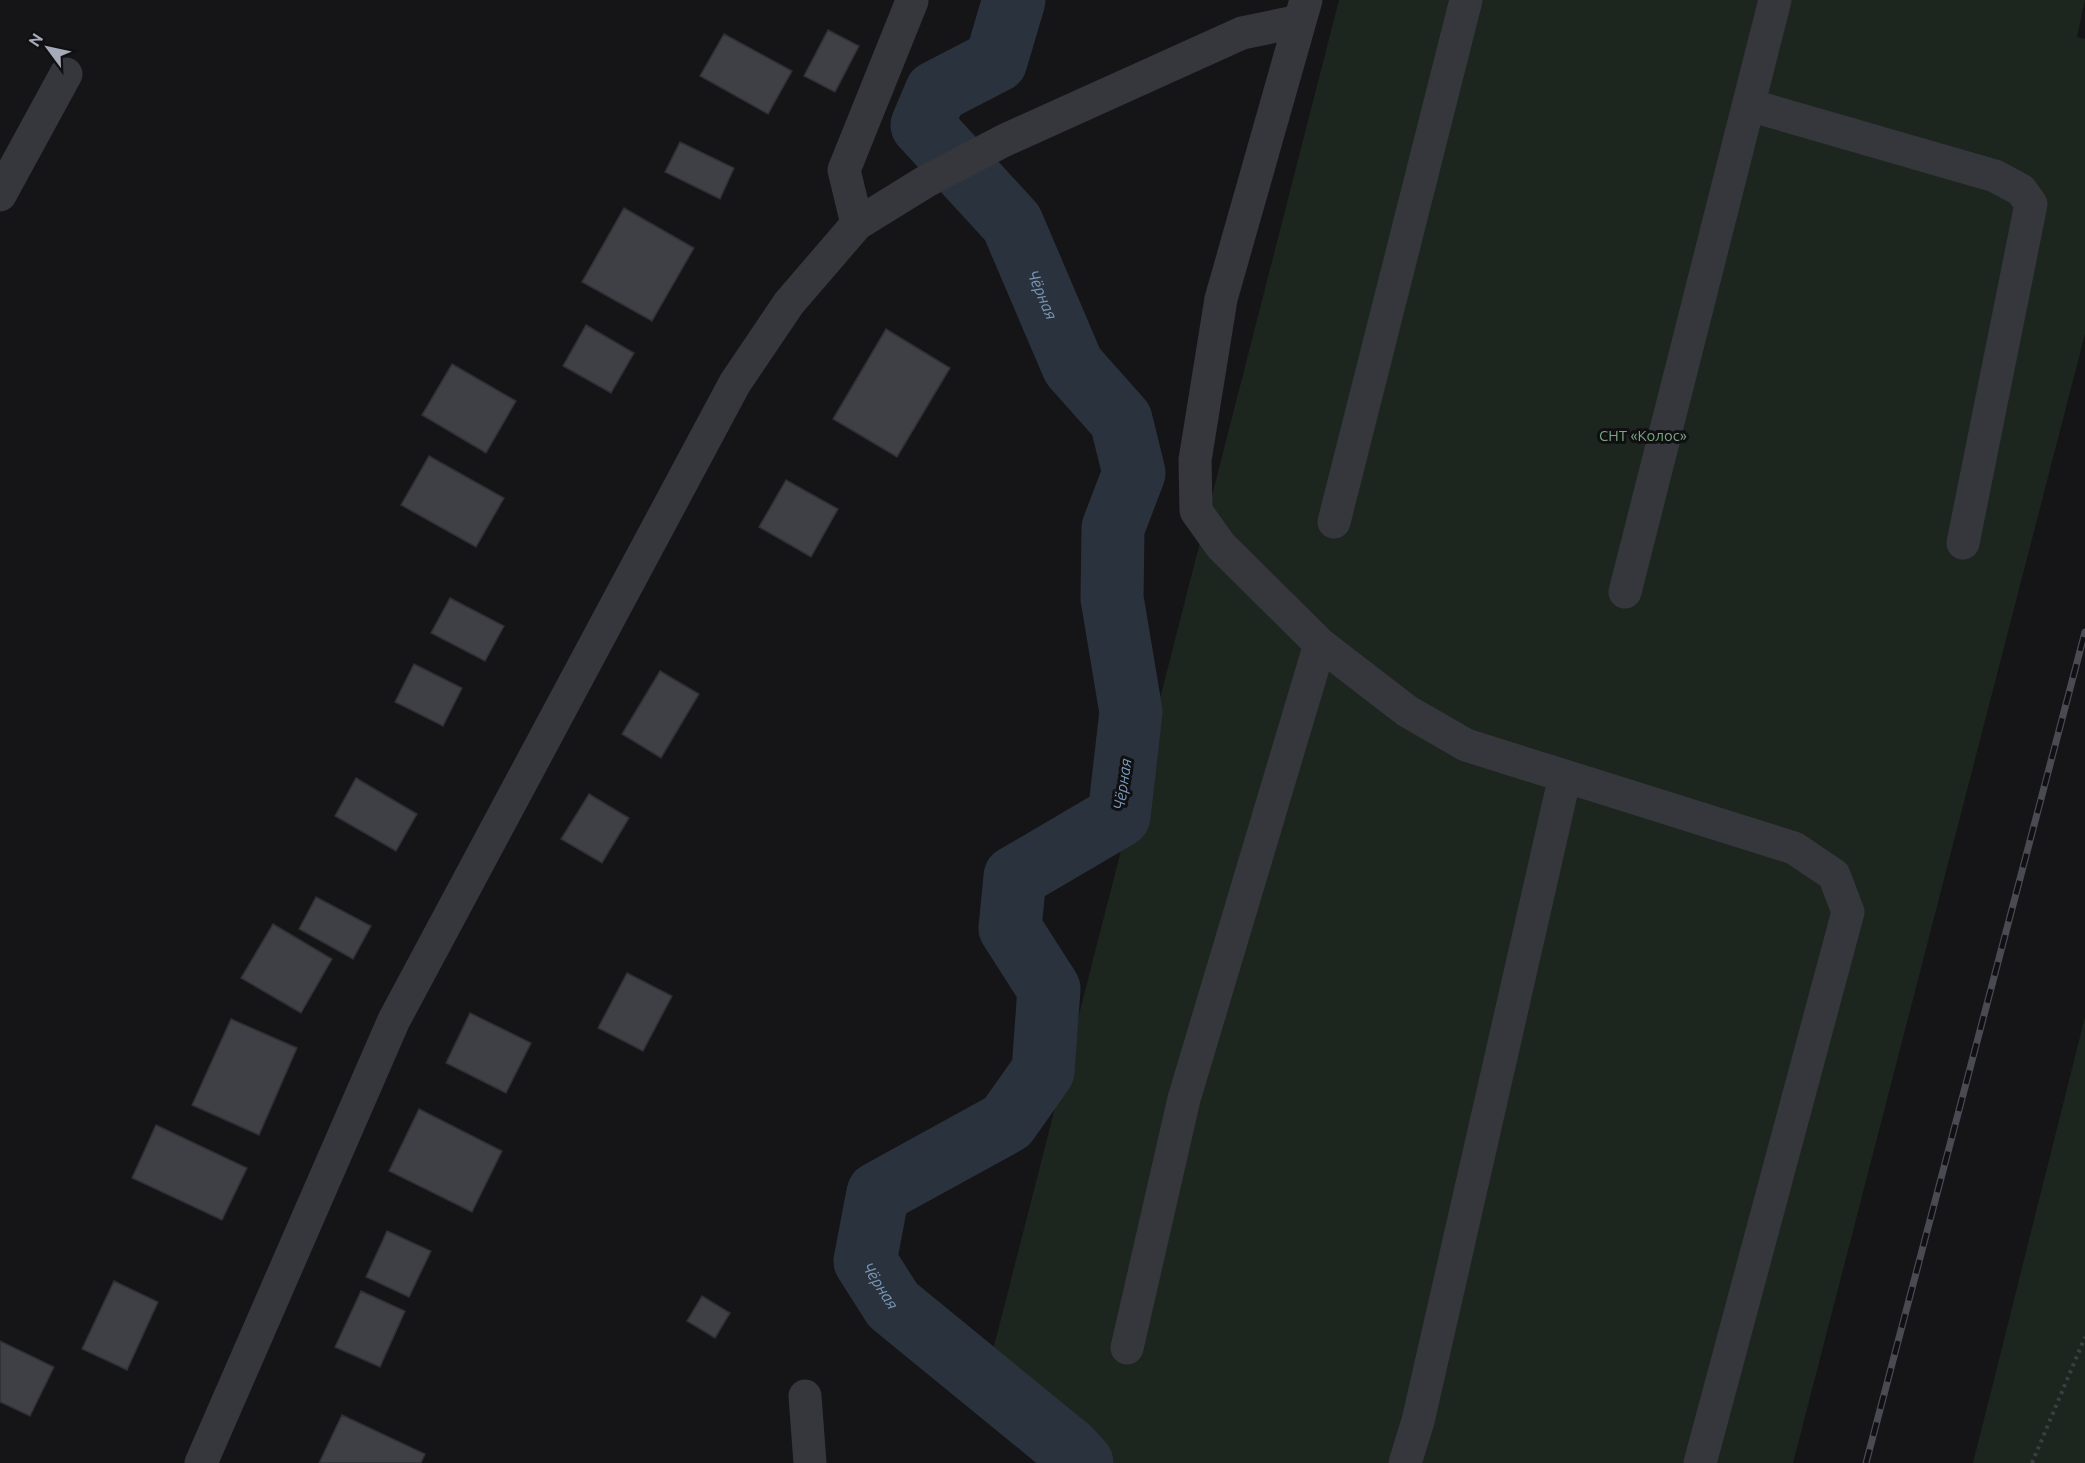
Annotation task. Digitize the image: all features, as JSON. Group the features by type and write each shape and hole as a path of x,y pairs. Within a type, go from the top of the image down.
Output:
{"street":[{"path":"1334,522 1466,0"},
{"path":"1625,592 1775,0"},
{"path":"857,224 844,170 912,1"},
{"path":"201,1463 394,1020 735,383 789,303 857,224 925,182 1003,141 1242,33 1303,11"},
{"path":"1303,11 1221,299 1195,460 1196,511 1221,546 1320,644 1407,711 1466,746 1794,848 1834,875 1848,912 1700,1463"},
{"path":"0,195 66,74"},
{"path":"1749,105 1995,176 2021,190 2031,204 1963,543"},
{"path":"1127,1348 1184,1099 1320,644"},
{"path":"1405,1463 1420,1410 1565,776"},
{"path":"805,1396 810,1463"}],"path":[{"path":"2032,1463 2085,1337"}],"green space":[{"name":"СНТ «Колос»","path":"1339,0 2085,0 2077,37 2085,39 2085,334 1793,1463 1106,1463 1050,1413 993,1350"},
{"path":"2085,1017 2085,1463 1973,1463"}],"building":[{"path":"828,30 859,46 835,92 804,76"},
{"path":"724,34 792,71 768,114 700,76"},
{"path":"680,142 734,168 720,199 665,172"},
{"path":"624,208 694,248 652,321 582,282"},
{"path":"586,325 634,353 611,393 563,366"},
{"path":"886,329 950,368 897,457 833,419"},
{"path":"452,364 516,401 486,453 422,415"},
{"path":"429,456 504,498 476,547 401,505"},
{"path":"786,480 838,509 811,557 759,527"},
{"path":"450,598 504,626 485,661 431,633"},
{"path":"414,664 462,688 443,726 395,702"},
{"path":"660,671 699,694 661,758 622,734"},
{"path":"356,778 417,814 396,851 335,816"},
{"path":"589,794 629,818 602,863 561,839"},
{"path":"316,897 371,926 353,959 299,929"},
{"path":"273,924 332,959 301,1013 241,978"},
{"path":"627,973 672,996 643,1051 598,1028"},
{"path":"470,1013 531,1043 506,1093 446,1063"},
{"path":"231,1019 297,1048 259,1135 192,1105"},
{"path":"419,1109 502,1151 472,1212 389,1171"},
{"path":"156,1125 247,1168 222,1220 132,1178"},
{"path":"387,1231 431,1251 409,1297 366,1277"},
{"path":"114,1281 158,1302 127,1370 82,1349"},
{"path":"361,1291 405,1311 380,1367 335,1347"},
{"path":"702,1296 730,1313 715,1338 687,1321"},
{"path":"0,1341 54,1367 30,1416 0,1402"},
{"path":"342,1415 425,1454 421,1463 319,1463"}],"waterway":[{"name":"Чёрная","path":"1014,0 996,61 936,92 922,125 1012,223 1073,366 1121,420 1134,473 1113,528 1112,598 1131,712 1119,816 1015,877 1010,928 1049,989 1043,1071 1007,1122 878,1193 865,1261 893,1305 1069,1449 1082,1463"}],"railway":[{"path":"1866,1463 2085,632"}]}
